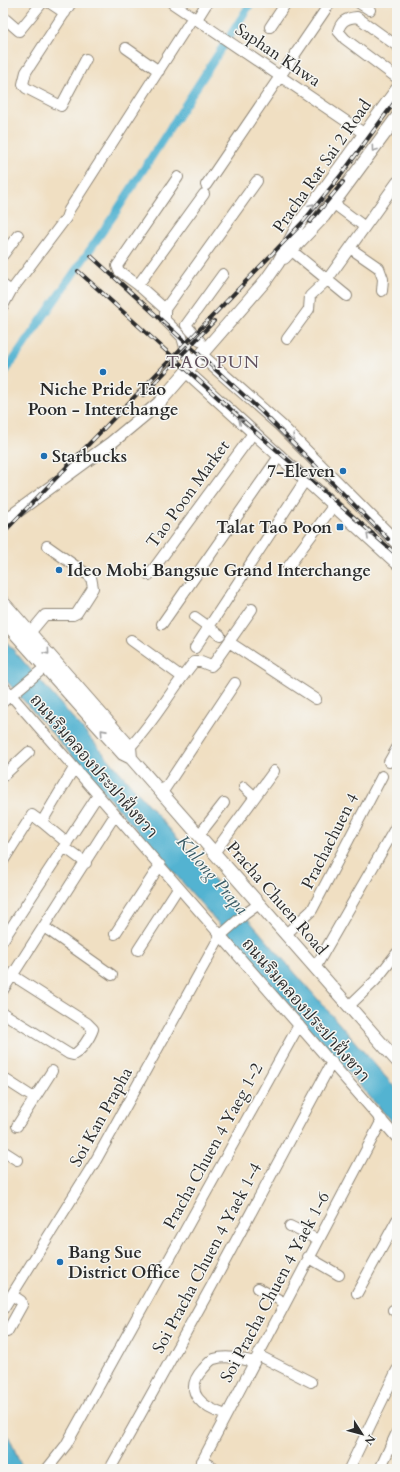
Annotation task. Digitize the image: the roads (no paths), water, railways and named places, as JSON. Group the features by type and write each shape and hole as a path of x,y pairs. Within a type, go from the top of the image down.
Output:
{"main road":[{"name":"Pracha Rat Sai 2 Road","path":"3,522 138,422 168,394 196,357 266,280 278,263 298,225 397,89"},
{"name":"Pracha Rat Sai 2 Road","path":"278,263 292,251 334,204 397,117"},
{"path":"196,357 280,425 397,543"},
{"path":"186,371 397,563"},
{"name":"Pracha Chuen Road","path":"3,602 131,753 162,793 397,1061"},
{"name":"Pracha Chuen Road","path":"3,620 41,670 123,754 131,753"}],"street":[{"path":"3,17 19,30 42,3"},
{"path":"50,3 65,13"},
{"path":"71,3 26,72 23,84 26,88 58,106 63,104 86,59"},
{"name":"Saphan Khwa","path":"172,3 365,134"},
{"path":"3,306 11,291 59,228 160,71 195,18 207,3"},
{"path":"270,27 286,3"},
{"path":"359,3 370,10"},
{"path":"138,285 205,189 327,4"},
{"path":"397,46 356,17 347,18 340,24 338,31 345,39 397,78"},
{"path":"126,48 160,71"},
{"path":"165,309 138,285 119,271 117,266 178,177"},
{"path":"196,357 187,355 182,337 165,320 165,309 257,181"},
{"path":"287,339 309,309 310,296 327,280 397,182"},
{"path":"334,204 365,227"},
{"path":"3,255 18,235"},
{"path":"350,248 379,268 383,279 382,291"},
{"path":"292,251 348,296"},
{"path":"200,341 186,325 222,274"},
{"path":"3,285 11,291"},
{"name":"Tao Poon Market","path":"149,575 254,432"},
{"path":"162,624 280,455"},
{"path":"196,648 306,479"},
{"path":"288,567 334,505"},
{"path":"30,633 45,615 73,615 77,613 92,588 91,577 47,546"},
{"path":"131,753 182,677 194,662 201,662 211,666 252,609"},
{"path":"195,617 220,635"},
{"path":"131,640 182,677"},
{"path":"229,642 316,699"},
{"path":"3,702 41,670"},
{"path":"162,793 235,683"},
{"name":"ถนนริมคลองประปาฝั่งขวา","path":"3,686 160,865 178,888 223,934 299,1025 397,1138"},
{"path":"389,762 397,748"},
{"path":"3,776 29,752"},
{"path":"43,823 43,816 74,768"},
{"path":"214,852 274,771"},
{"name":"Prachachuen 4","path":"286,934 312,910 382,776"},
{"path":"244,787 255,797"},
{"path":"3,940 98,796"},
{"path":"199,835 224,803"},
{"path":"3,861 32,815 43,823 86,863"},
{"path":"3,990 86,863 115,815"},
{"path":"315,968 397,825"},
{"path":"115,934 160,865"},
{"path":"138,950 178,888"},
{"name":"Soi Kan Prapha","path":"6,1302 96,1160 223,934 244,914 259,904"},
{"path":"44,927 112,975"},
{"path":"349,1006 375,981 397,953"},
{"path":"3,1013 69,1054 75,1054 85,1043 93,1029 12,975"},
{"name":"Pracha Chuen 4 Yaeg 1-2","path":"47,1469 66,1445 299,1025"},
{"name":"Soi Pracha Chuen 4 Yaek 1-4","path":"110,1469 211,1287 332,1062"},
{"path":"17,1126 52,1071"},
{"path":"3,1078 34,1098"},
{"name":"Soi Pracha Chuen 4 Yaek 1-6","path":"200,1465 382,1120"},
{"path":"3,1151 17,1160"},
{"path":"357,1293 397,1220"},
{"path":"290,1226 318,1240"},
{"path":"308,1258 339,1275"},
{"path":"258,1288 285,1303"},
{"path":"6,1302 21,1301 22,1305 7,1332"},
{"path":"226,1415 209,1409 199,1400 194,1390 195,1383 200,1372 212,1359 221,1357 256,1358 310,1382"},
{"path":"352,1468 394,1384 397,1370"},
{"path":"380,1469 397,1432"},
{"path":"200,1465 216,1469"}],"water":[{"path":"3,638 397,1090 397,1128 3,677"},
{"path":"3,1424 23,1469 3,1469"}],"waterway":[{"path":"3,375 114,215 251,3"}],"railway":[{"path":"3,533 302,223 341,175 397,99"},
{"path":"310,222 343,182"},
{"path":"91,256 261,411 388,539"},
{"path":"78,271 248,425 397,555"},
{"path":"143,395 214,321"}],"place":[{"name":"Niche Pride Tao Poon - Interchange","path":"103,372"},
{"name":"Starbucks","path":"44,456"},
{"name":"7-Eleven","path":"343,471"},
{"name":"Talat Tao Poon","path":"340,527"},
{"name":"Ideo Mobi Bangsue Grand Interchange","path":"59,570"},
{"name":"Bang Sue District Office","path":"60,1262"}],"district":[{"name":"TAO PUN","path":"213,362"}],"water label":[{"name":"Khlong Prapa","path":"212,875"}]}
